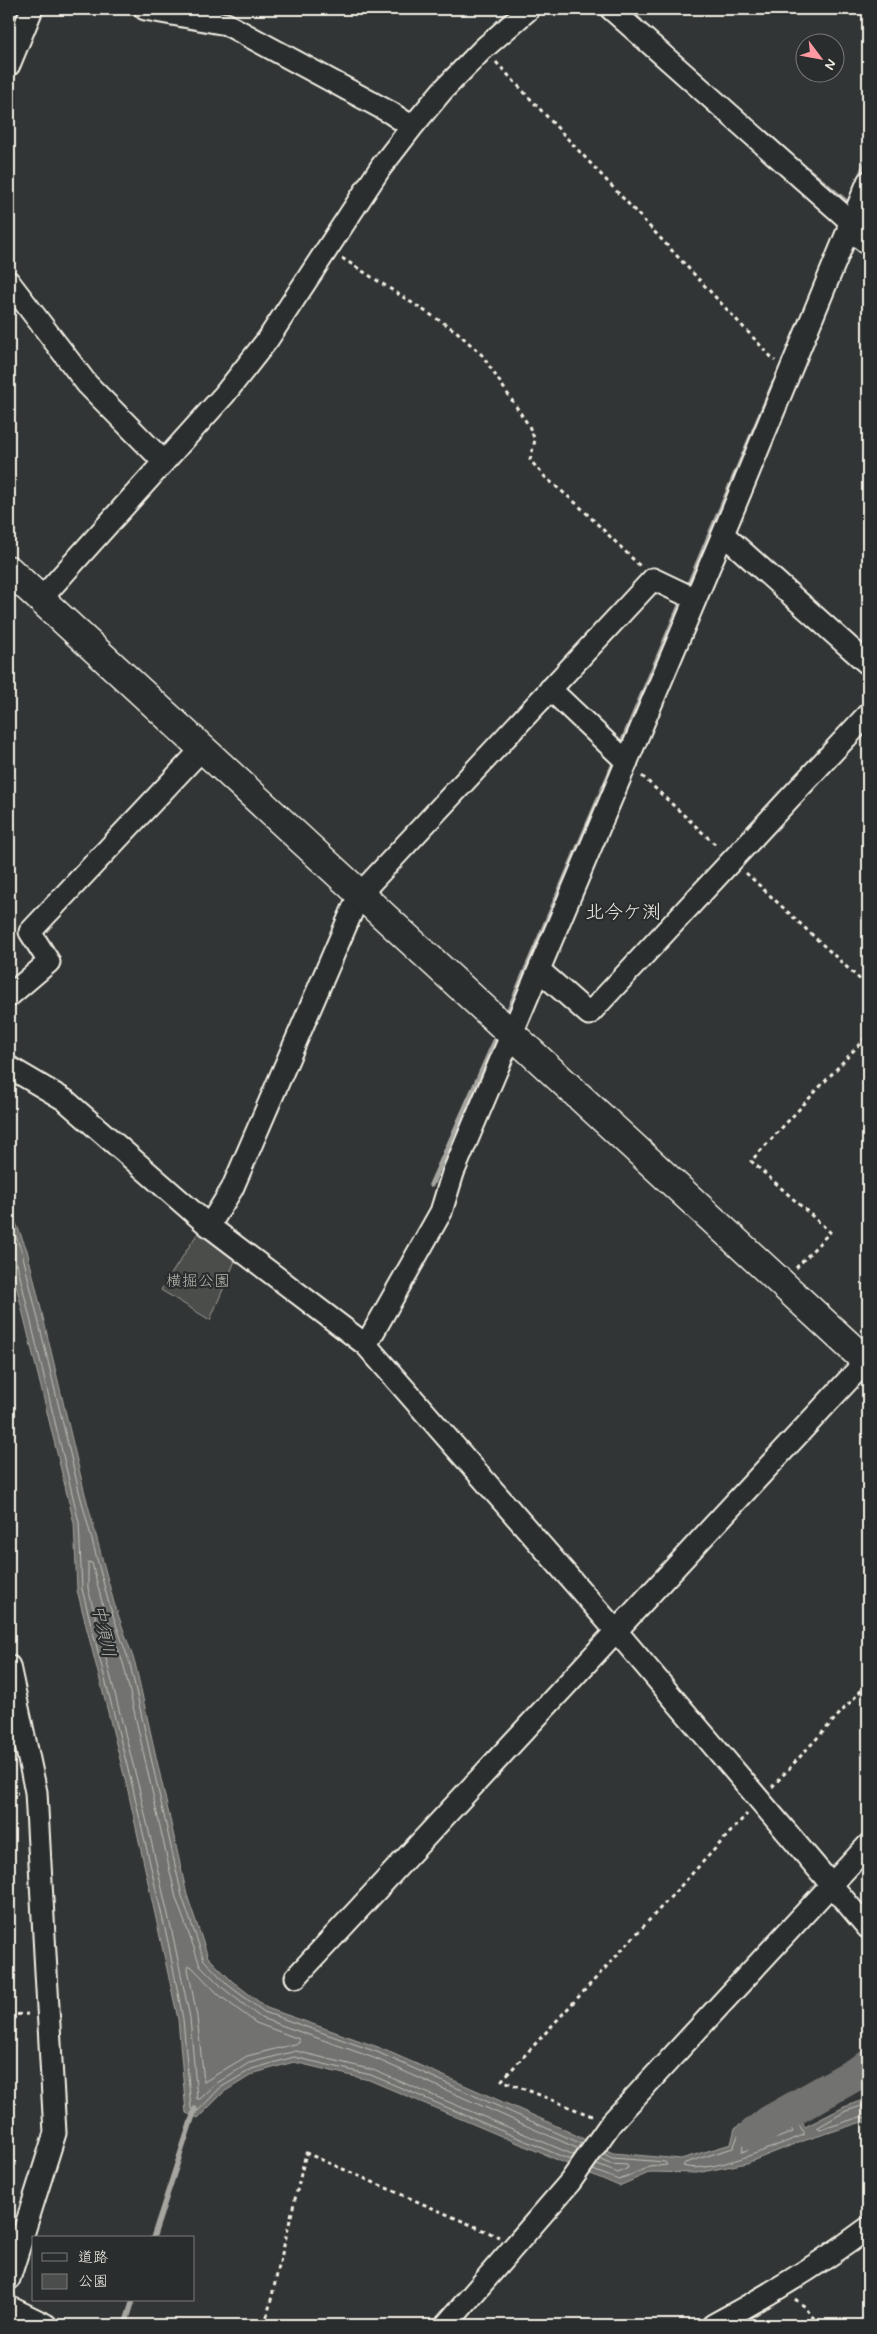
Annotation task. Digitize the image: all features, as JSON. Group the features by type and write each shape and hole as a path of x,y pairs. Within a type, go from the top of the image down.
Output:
{"street":[{"path":"9,65 32,9"},
{"path":"145,9 231,16 319,76 391,113 412,127"},
{"path":"40,600 224,395 268,339 381,167 412,127 442,91 483,49 529,9"},
{"path":"611,9 850,225 868,244"},
{"path":"366,1346 441,1212 453,1173 723,534 868,182"},
{"path":"9,282 87,384 164,462"},
{"path":"723,534 868,664"},
{"path":"9,570 512,1036 868,1361 296,1977"},
{"path":"209,1226 232,1189 359,895 653,579 695,599"},
{"path":"550,689 626,762"},
{"path":"539,970 590,1014 868,714"},
{"path":"9,996 48,962 30,932 202,750"},
{"path":"9,1066 65,1100 209,1226 366,1346 616,1632 868,1928"},
{"path":"9,1666 36,1792 55,2133 9,2279"},
{"path":"446,2325 570,2182 608,2126 868,1845"},
{"path":"713,2325 781,2288 830,2257 868,2228"},
{"path":"9,2307 46,2325"}],"path":[{"path":"483,49 575,145 788,376"},
{"path":"326,248 456,331 482,355 529,426 535,440 530,460 546,478 577,504 653,579"},
{"path":"782,1283 830,1232 751,1161 868,1035"},
{"path":"608,2126 502,2080 868,1683"},
{"path":"265,2325 306,2153 515,2244"},
{"path":"781,2288 804,2306 818,2325"}],"green space":[{"name":"横掘公園","path":"201,1228 238,1254 210,1320 161,1290"}],"water":[{"name":"中須川","path":"9,1206 27,1250 84,1490 114,1603 135,1663 187,1895 208,1957 232,1981 267,2008 378,2047 546,2121 613,2153 681,2159 731,2144 735,2128 788,2098 805,2127 844,2107 868,2098 868,2123 862,2122 800,2142 747,2163 697,2173 651,2172 619,2186 369,2080 294,2062 255,2073 224,2092 198,2118 186,2113 178,2019 128,1791 77,1590 74,1523 9,1256"}],"waterway":[{"path":"627,9 640,21"},
{"path":"859,179 868,158"},
{"path":"808,170 849,204"},
{"path":"620,748 774,383"},
{"path":"506,1017 616,759"},
{"path":"431,1185 499,1032"},
{"path":"755,2134 770,2122 868,2067"},
{"path":"154,2236 195,2109"},
{"path":"125,2325 132,2302"}],"district":[{"name":"北今ケ渕","path":"623,912"}]}
